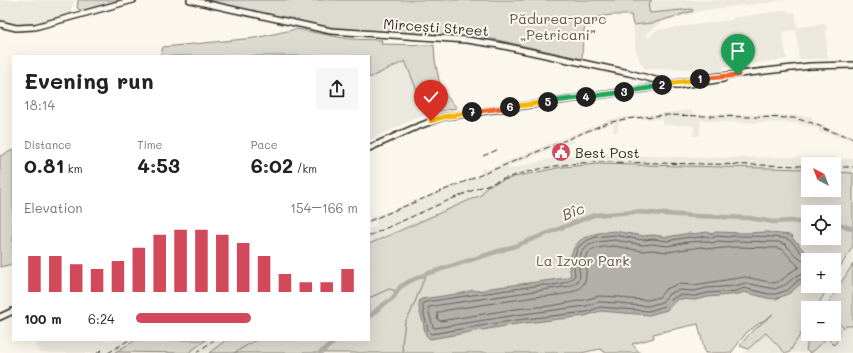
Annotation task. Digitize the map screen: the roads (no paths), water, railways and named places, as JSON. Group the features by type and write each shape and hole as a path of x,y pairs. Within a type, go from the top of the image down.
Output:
{"main road":[{"path":"0,24 16,28 35,27 133,0"},
{"name":"Mircești Street","path":"190,0 331,31 357,34 448,39 499,45 629,73 678,86"},
{"path":"370,148 443,117 649,88 671,83 713,77 810,66 853,65"},
{"path":"649,88 657,89 678,86 723,79 738,75"},
{"path":"0,317 12,312"}],"water":[{"path":"614,231 643,236 653,235 667,237 707,232 712,234 716,232 768,232 793,236 792,238 799,243 803,250 808,253 801,253 801,284 790,293 776,299 744,292 695,300 679,299 667,310 649,315 600,311 585,316 517,324 430,339 426,335 419,308 420,300 473,290 484,290 566,278 571,275 569,262 576,245 585,237"}],"waterway":[{"name":"Bîc","path":"370,316 393,298 400,287 410,281 426,274 515,246 594,215 636,212 749,218 773,222 792,221 801,223"},
{"name":"Bîc","path":"841,225 853,229"},
{"path":"403,353 402,344 405,322 411,312 426,274"},
{"path":"370,298 389,289 397,291"},
{"path":"234,353 254,341"},
{"name":"Bîc","path":"320,353 336,341"}],"railway":[{"path":"370,221 607,123 625,119 664,115 794,118 829,130"},
{"path":"823,129 853,138"},
{"path":"483,156 497,150"},
{"path":"370,236 476,189 516,175 557,166 604,162 801,166"},
{"path":"841,167 853,167"},
{"path":"108,353 127,341"},
{"path":"196,353 213,341"},
{"path":"97,353 104,349"}],"place":[{"name":"Best Post","path":"561,152"}],"park label":[{"name":"Pădurea-parc „Petricani”","path":"558,26"},
{"name":"La Izvor Park","path":"583,260"}]}
